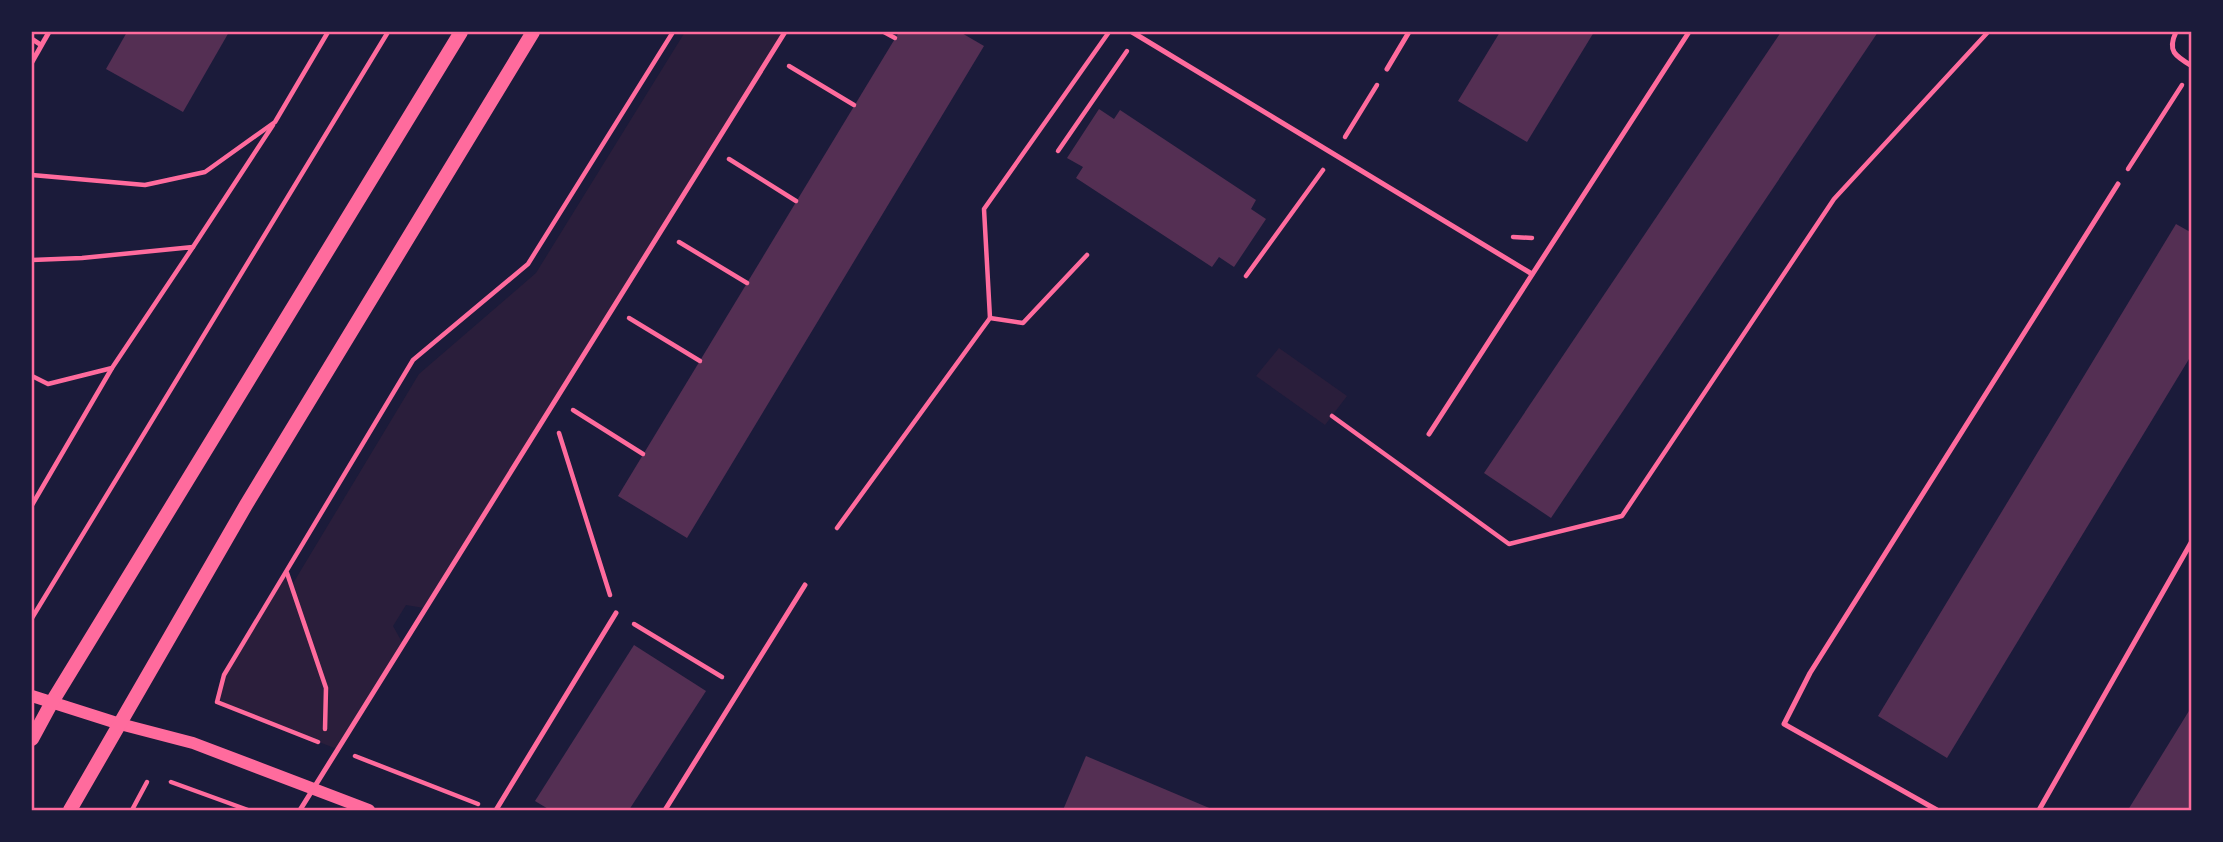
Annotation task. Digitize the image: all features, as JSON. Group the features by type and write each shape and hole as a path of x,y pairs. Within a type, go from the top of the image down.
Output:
{"main road":[{"path":"32,740 52,702 461,32"},
{"path":"70,810 246,505 533,32"}],"street":[{"path":"32,696 120,724 193,743 369,810"}],"lane":[{"path":"32,62 49,32"},
{"path":"300,810 785,32"},
{"path":"1387,69 1409,32"},
{"path":"1429,434 1689,32"},
{"path":"2176,32 2171,44 2173,51 2192,66"},
{"path":"1135,33 1532,274"},
{"path":"32,39 41,45"},
{"path":"1937,810 1784,724 1810,673 2118,184"},
{"path":"2039,810 2192,541"},
{"path":"664,810 805,585"},
{"path":"496,810 616,613"}],"path":[{"path":"32,505 112,368 275,122 328,32"},
{"path":"32,618 388,32"},
{"path":"218,702 224,675 413,360 527,264 673,32"},
{"path":"884,32 895,38"},
{"path":"837,528 990,318 984,209 1109,32"},
{"path":"1332,416 1510,544 1622,516 1834,199 1988,32"},
{"path":"1058,151 1135,33"},
{"path":"771,55 854,105"},
{"path":"1246,276 1335,154 1387,69"},
{"path":"2118,184 2174,98"},
{"path":"32,175 145,186 205,172 275,122"},
{"path":"712,149 796,201"},
{"path":"661,231 747,283"},
{"path":"32,260 193,247"},
{"path":"990,318 1023,323 1087,255"},
{"path":"612,309 700,361"},
{"path":"32,376 47,384 112,368"},
{"path":"556,399 643,454"},
{"path":"551,407 616,613 741,688"},
{"path":"287,573 326,688 325,730"},
{"path":"132,810 146,782"},
{"path":"170,782 248,810"}],"shaded area":[{"path":"685,32 785,32 424,608 406,605 393,626 403,644 337,749 217,702 224,675 287,573 292,585 419,374 536,273"},
{"path":"1279,348 1347,396 1325,425 1256,376"}],"building":[{"path":"127,32 229,32 183,112 106,69"},
{"path":"899,32 960,32 984,46 687,538 618,496"},
{"path":"1500,32 1594,32 1527,142 1458,101"},
{"path":"1781,32 1878,32 1551,518 1484,473"},
{"path":"1099,109 1114,119 1120,110 1256,200 1251,209 1266,219 1234,267 1219,257 1212,267 1076,178 1083,167 1067,158"},
{"path":"2176,224 2192,233 2192,354 1947,758 1878,716"},
{"path":"634,645 706,691 629,810 550,810 535,801"},
{"path":"2192,706 2192,810 2128,810"},
{"path":"1086,756 1214,810 1063,810"}]}
